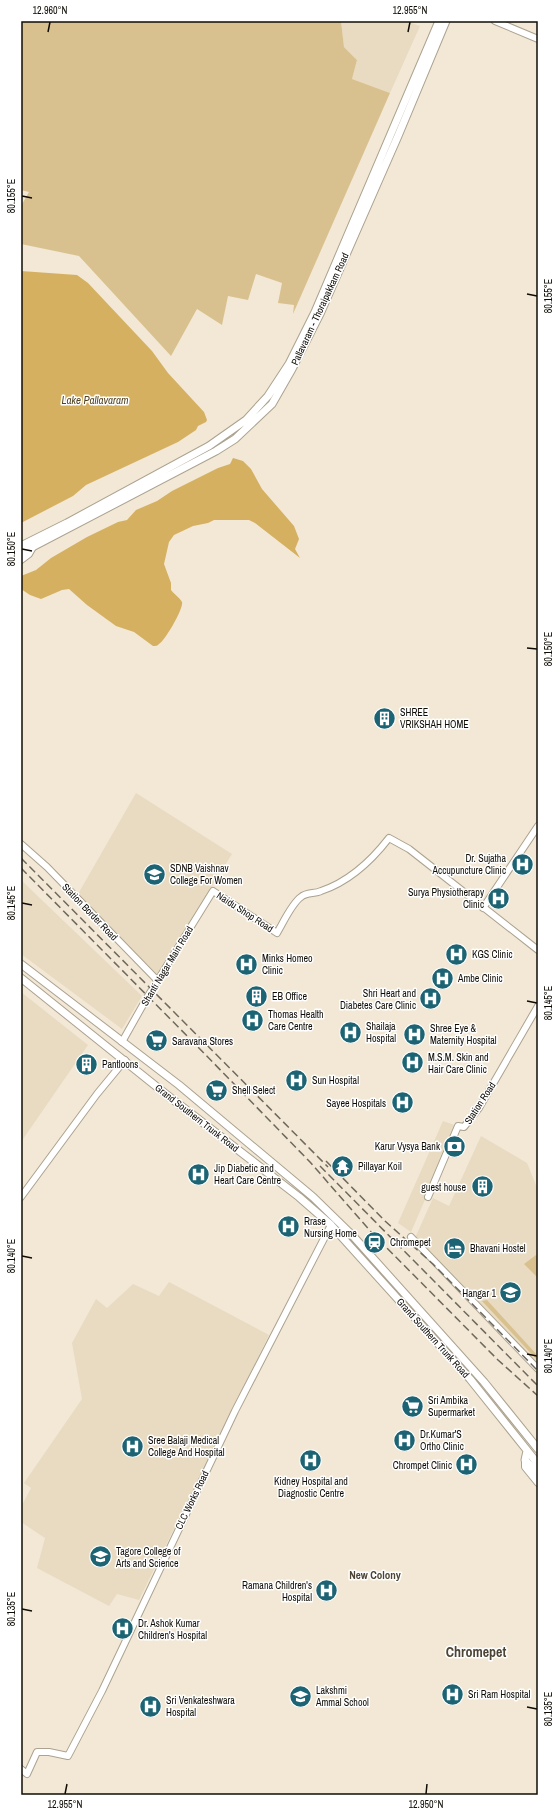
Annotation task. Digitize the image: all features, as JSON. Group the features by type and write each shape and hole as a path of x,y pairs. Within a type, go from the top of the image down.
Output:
{"main road":[{"name":"Pallavaram - Thoraipakkam Road","path":"31,544 209,446 246,420 268,396 289,364 315,312 439,21"},
{"name":"Pallavaram - Thoraipakkam Road","path":"31,544 216,451 235,439 272,404 320,314 398,136 446,21"},
{"path":"21,546 31,544"},
{"path":"21,553 31,544"},
{"name":"Grand Southern Trunk Road","path":"21,964 210,1110 313,1197 353,1236 484,1382 538,1449"},
{"name":"Grand Southern Trunk Road","path":"21,978 299,1197 331,1225 470,1379 538,1464"},
{"path":"527,1451 525,1460 538,1474"}],"street":[{"path":"494,21 538,39"},
{"path":"21,541 31,544 29,554 21,560"},
{"path":"538,826 483,908 538,950"},
{"name":"Naidu Shop Road","path":"213,891 277,933 299,898 307,894 321,891 344,879 364,865 380,850 389,838 409,849 448,878 483,908"},
{"name":"Station Border Road","path":"21,844 47,867 158,981"},
{"name":"Shanti Nagar Main Road","path":"122,1042 213,891"},
{"name":"Station Road","path":"428,1197 458,1126 464,1127 467,1125 479,1108 538,1006"},
{"path":"21,1197 97,1094 125,1060"},
{"name":"CLC Works Road","path":"21,1769 27,1774 37,1752 49,1752 68,1756 102,1691 235,1411 331,1225"},
{"path":"411,1237 538,1369"},
{"path":"525,1460 525,1467 538,1483"}],"shaded area":[{"path":"21,21 341,21 344,47 357,60 352,79 390,93 293,314 294,305 278,303 282,283 256,274 248,300 228,296 222,325 197,309 171,356 79,256 21,244 21,206 29,192 21,190"},
{"path":"341,21 406,21 420,26 390,93 352,79 357,60 344,47"},
{"name":"SDNB Vaishnav College For Women","path":"136,793 232,854 157,974 78,894"},
{"path":"21,880 142,996 122,1029 21,954"},
{"path":"21,992 88,1045 21,1142"},
{"path":"443,1121 457,1126 411,1232 398,1223"},
{"path":"481,1136 527,1163 538,1190 538,1364 415,1238 433,1198 449,1206"},
{"path":"536,1255 538,1257 538,1278 524,1264"},
{"name":"Sree Balaji Medical College And Hospital","path":"169,1282 269,1335 139,1600 117,1594 109,1606 37,1568 45,1538 21,1522 21,1507 31,1488 24,1483 82,1399 72,1343 96,1299 107,1308 133,1284 159,1296"},
{"path":"487,1300 538,1356 538,1361 482,1301"}],"water":[{"name":"Lake Pallavaram","path":"21,271 77,275 88,283 152,351 168,373 204,412 207,420 198,426 196,430 178,442 86,485 73,496 21,523"},
{"path":"233,458 243,461 251,469 262,489 294,526 299,539 295,549 300,558 249,520 214,520 208,523 193,526 174,535 169,542 164,564 171,583 171,590 181,600 182,605 169,631 162,642 156,646 153,646 134,632 116,626 87,605 69,589 62,590 41,599 30,595 21,589 21,576 36,570 51,558 87,537 118,522 127,520 136,510 157,501 172,491 218,468 230,464"}],"railway":[{"path":"21,858 328,1167"},
{"path":"21,868 310,1162 372,1233 498,1360 538,1396"},
{"path":"326,1161 385,1221 433,1264 538,1371"},
{"path":"320,1166 538,1386"}],"place":[{"name":"SHREE VRIKSHAH HOME","path":"385,718"},
{"name":"Dr. Sujatha Accupuncture Clinic","path":"522,864"},
{"name":"SDNB Vaishnav College For Women","path":"154,874"},
{"name":"Surya Physiotherapy Clinic","path":"499,898"},
{"name":"KGS Clinic","path":"457,954"},
{"name":"Minks Homeo Clinic","path":"247,964"},
{"name":"Ambe Clinic","path":"443,978"},
{"name":"EB Office","path":"257,996"},
{"name":"Shri Heart and Diabetes Care Clinic","path":"431,999"},
{"name":"Thomas Health Care Centre","path":"252,1020"},
{"name":"Shailaja Hospital","path":"350,1032"},
{"name":"Shree Eye & Maternity Hospital","path":"415,1034"},
{"name":"Saravana Stores","path":"156,1041"},
{"name":"M.S.M. Skin and Hair Care Clinic","path":"413,1063"},
{"name":"Pantloons","path":"87,1064"},
{"name":"Sun Hospital","path":"296,1080"},
{"name":"Shell Select","path":"216,1090"},
{"name":"Sayee Hospitals","path":"402,1103"},
{"name":"Karur Vysya Bank","path":"455,1146"},
{"name":"Pillayar Koil","path":"343,1166"},
{"name":"Jip Diabetic and Heart Care Centre","path":"198,1174"},
{"name":"guest house","path":"482,1187"},
{"name":"Rrase Nursing Home","path":"289,1227"},
{"name":"Chromepet","path":"375,1242"},
{"name":"Bhavani Hostel","path":"455,1248"},
{"name":"Hangar 1","path":"511,1293"},
{"name":"Sri Ambika Supermarket","path":"412,1406"},
{"name":"Dr.Kumar'S Ortho Clinic","path":"404,1440"},
{"name":"Sree Balaji Medical College And Hospital","path":"132,1446"},
{"name":"Kidney Hospital and Diagnostic Centre","path":"311,1461"},
{"name":"Chrompet Clinic","path":"467,1465"},
{"name":"Tagore College of Arts and Science","path":"101,1557"},
{"name":"Ramana Children's Hospital","path":"327,1591"},
{"name":"Dr. Ashok Kumar Children's Hospital","path":"122,1629"},
{"name":"Sri Ram Hospital","path":"452,1694"},
{"name":"Lakshmi Ammal School","path":"301,1696"},
{"name":"Sri Venkateshwara Hospital","path":"150,1706"}],"district":[{"name":"New Colony","path":"375,1575"},
{"name":"Chromepet","path":"476,1652"}]}
